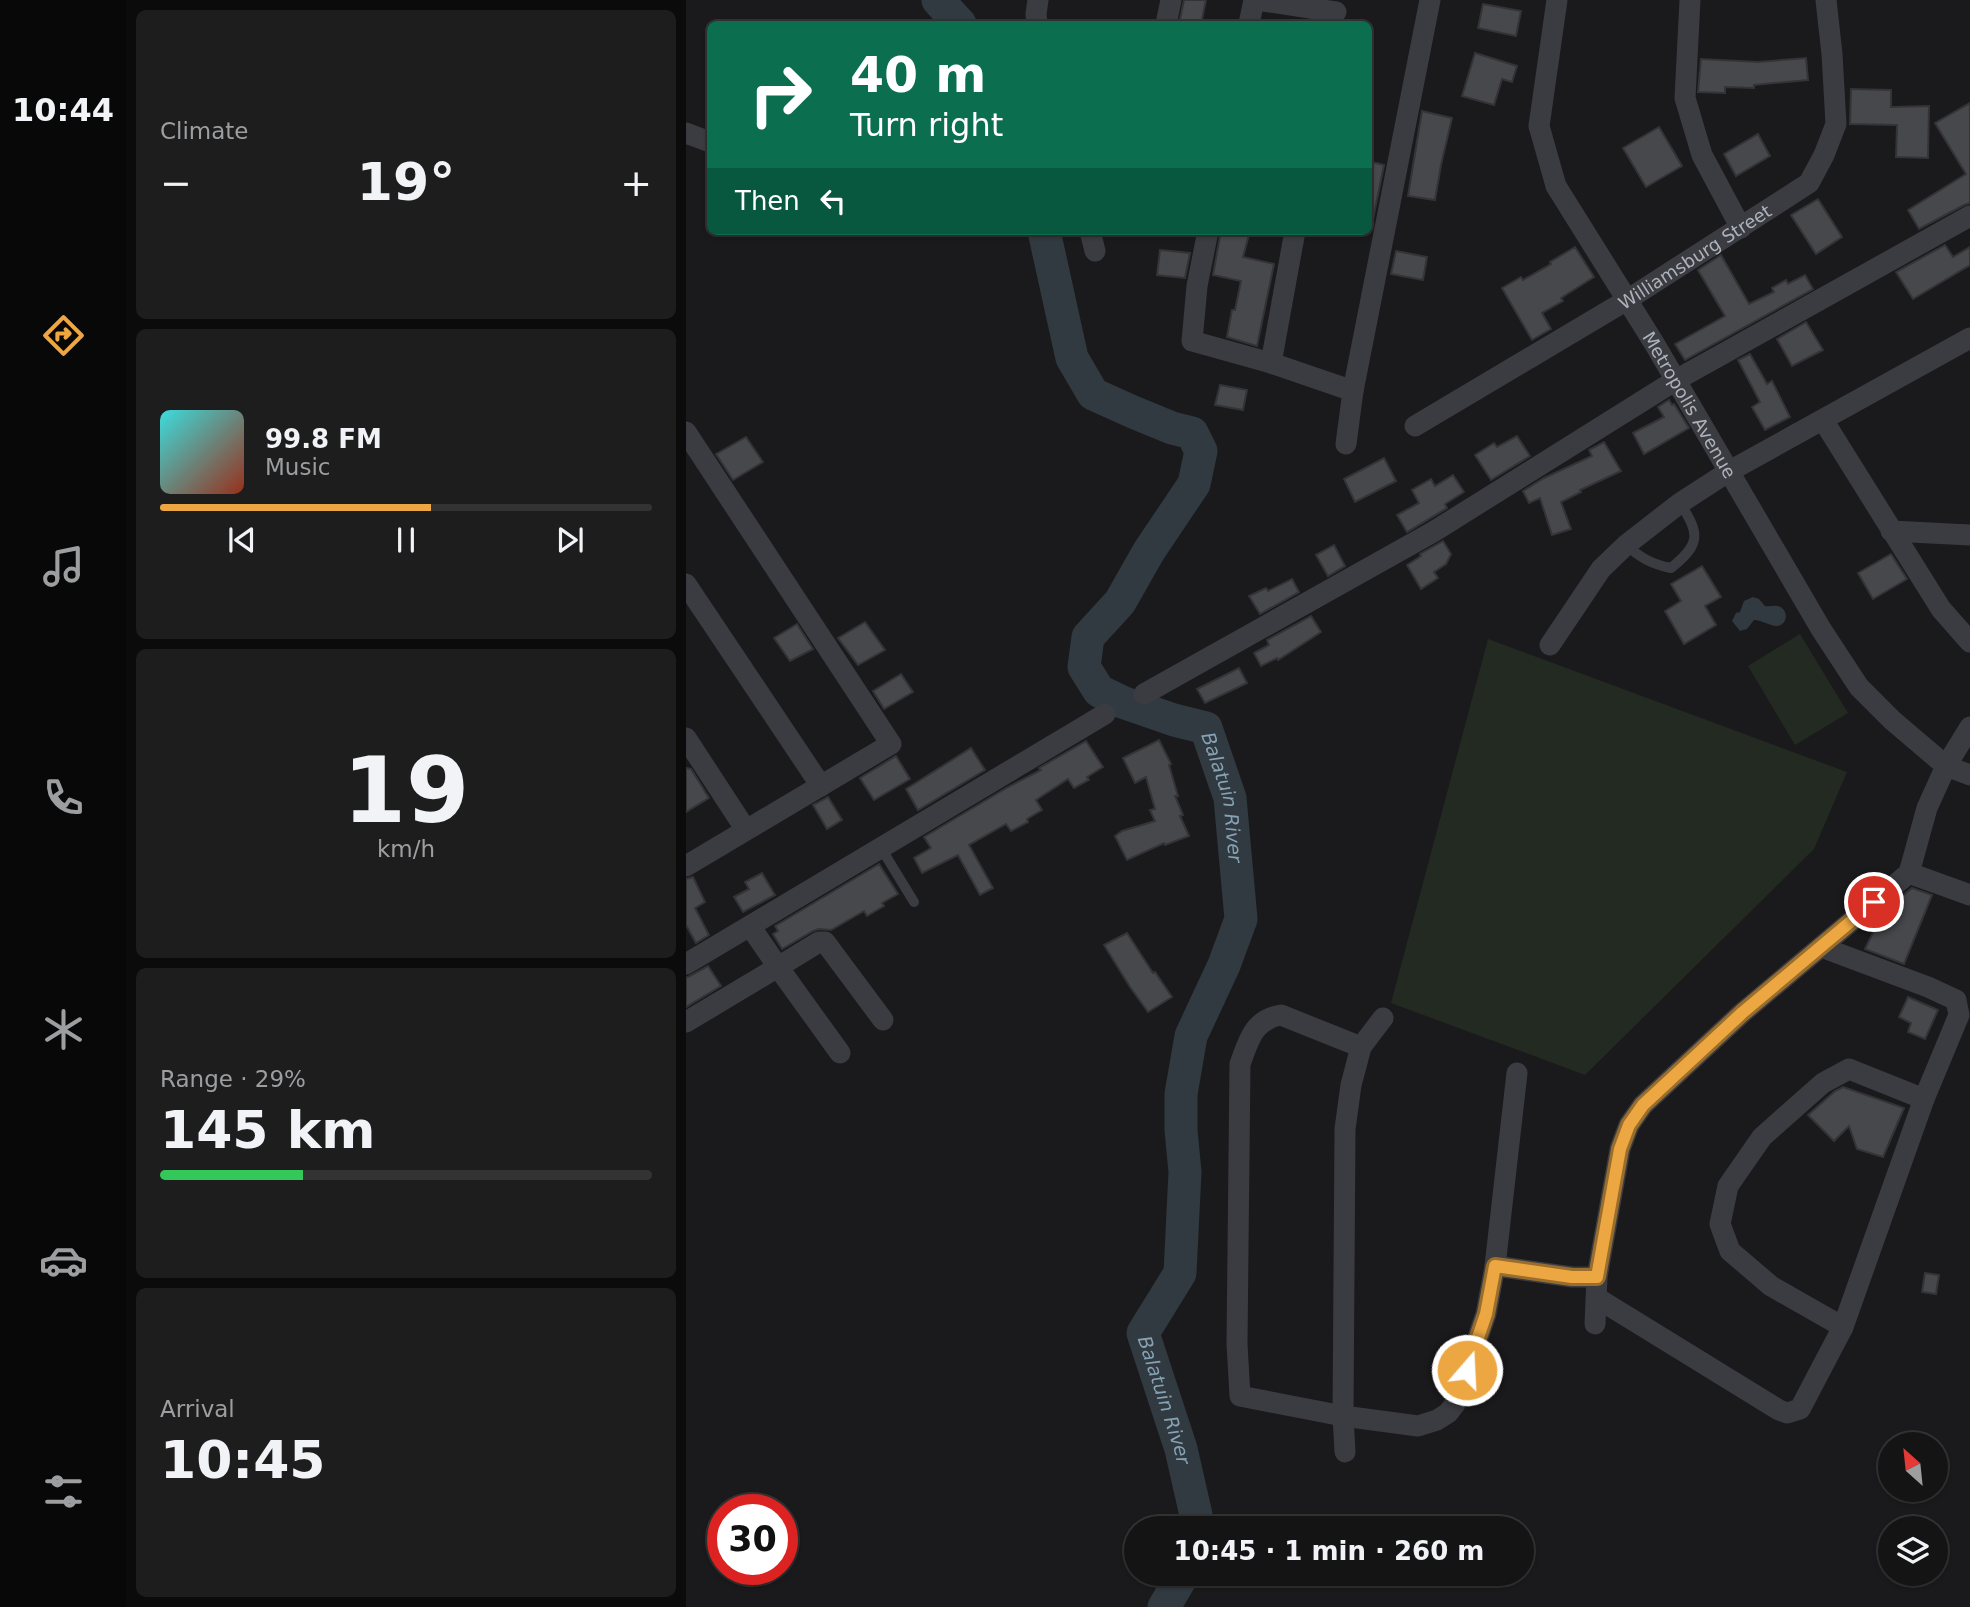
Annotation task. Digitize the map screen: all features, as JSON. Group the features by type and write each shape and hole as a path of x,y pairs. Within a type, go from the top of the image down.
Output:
{"street":[{"path":"1037,21 1038,0"},
{"path":"1167,21 1171,0"},
{"path":"1250,21 1256,0 1336,12"},
{"path":"1346,444 1353,391 1430,0"},
{"name":"Metropolis Avenue","path":"1557,0 1539,126 1556,186 1676,380 1821,629 1859,687 1892,720 1946,766 1970,775"},
{"path":"1690,0 1685,98 1702,155 1741,228"},
{"name":"Williamsburg Street","path":"1415,426 1627,300 1809,183 1836,124 1826,0"},
{"path":"686,132 707,141"},
{"path":"1143,694 1433,532 1676,380 1970,216"},
{"path":"1207,235 1196,286 1192,341 1270,363 1353,391"},
{"path":"1270,363 1294,235"},
{"path":"1550,645 1601,569 1626,545 1680,503 1728,472 1970,338"},
{"path":"1823,419 1941,609 1970,642"},
{"path":"686,432 891,744 686,866"},
{"path":"1891,531 1970,536"},
{"path":"686,584 821,786"},
{"path":"686,964 1105,714"},
{"path":"1595,1324 1597,1288 1620,1149 1629,1125 1643,1105 1742,1013 1909,873 1927,808 1946,766 1970,727"},
{"path":"686,738 746,830"},
{"path":"1909,873 1970,895"},
{"path":"750,926 840,1053"},
{"path":"686,1022 819,943 825,942 884,1020"},
{"path":"1495,1266 1572,1277 1597,1288 1787,1413 1800,1409 1843,1328 1924,1099 1959,1015 1956,1000 1821,947"},
{"path":"1361,1047 1281,1015 1269,1017 1259,1024 1240,1063 1237,1344 1240,1396 1343,1416 1418,1426 1448,1413 1455,1404 1486,1314 1495,1266 1517,1073"},
{"path":"1345,1452 1345,1129 1351,1085 1361,1047 1383,1018"},
{"path":"1843,1328 1771,1286 1730,1251 1720,1224 1728,1186 1762,1137 1823,1083 1849,1069 1924,1099"}],"lane":[{"path":"1626,545 1641,558 1655,565 1671,568 1688,555 1696,540 1692,521 1680,503"},
{"path":"881,848 914,902"}],"shaded area":[{"path":"1753,597 1765,606 1782,608 1786,616 1784,621 1777,626 1754,620 1747,629 1740,631 1732,621 1736,613 1740,612 1744,601"},
{"path":"1800,634 1848,713 1795,745 1748,666"},
{"path":"1488,639 1847,772 1814,849 1585,1075 1391,1003"}],"building":[{"path":"1184,0 1206,0 1202,21 1180,21"},
{"path":"1483,4 1521,11 1516,36 1478,28"},
{"path":"1475,53 1517,66 1512,82 1502,79 1494,105 1462,96"},
{"path":"1806,58 1808,80 1754,85 1754,88 1725,87 1725,93 1698,92 1701,59 1758,62"},
{"path":"1851,89 1891,90 1891,107 1929,106 1928,158 1896,157 1897,125 1850,124"},
{"path":"1970,103 1970,203 1919,229 1908,210 1966,174 1935,123"},
{"path":"1422,111 1452,118 1435,200 1408,196"},
{"path":"1659,127 1682,166 1646,187 1623,148"},
{"path":"1758,134 1770,156 1736,176 1724,154"},
{"path":"1372,162 1384,165 1372,219"},
{"path":"1818,199 1842,237 1816,254 1791,215"},
{"path":"1220,235 1249,235 1243,257 1274,264 1257,346 1227,337 1241,281 1213,275"},
{"path":"1945,245 1953,257 1970,247 1970,265 1913,299 1896,272"},
{"path":"1575,247 1594,277 1542,313 1551,329 1532,340 1502,288 1521,277 1523,280"},
{"path":"1160,250 1190,253 1185,278 1157,275"},
{"path":"1396,251 1427,257 1423,280 1391,274"},
{"path":"1721,255 1749,304 1774,292 1772,288 1786,280 1788,284 1805,275 1813,289 1685,360 1675,344 1725,316 1698,270"},
{"path":"1806,322 1823,350 1792,366 1777,339"},
{"path":"1750,354 1767,384 1772,381 1790,417 1765,430 1752,407 1760,402 1738,360"},
{"path":"1220,385 1247,390 1243,410 1215,405"},
{"path":"1669,400 1689,428 1644,454 1633,433 1664,417 1658,407"},
{"path":"1517,436 1530,456 1491,480 1475,455 1494,443 1497,447"},
{"path":"746,437 763,462 733,480 716,454"},
{"path":"1604,442 1621,471 1561,502 1571,529 1552,535 1540,498 1529,503 1523,491 1592,456 1589,450"},
{"path":"1384,458 1396,481 1355,502 1344,479"},
{"path":"1453,475 1464,492 1445,504 1447,508 1407,532 1397,515 1419,503 1412,490 1431,479 1435,486"},
{"path":"1443,541 1451,554 1446,564 1434,572 1438,578 1421,589 1407,565"},
{"path":"1334,545 1345,566 1328,576 1316,555"},
{"path":"1891,554 1907,579 1873,599 1858,573"},
{"path":"1702,566 1721,597 1705,606 1716,625 1684,644 1665,611 1681,601 1671,584"},
{"path":"1292,579 1299,592 1260,614 1249,596 1266,588 1268,591"},
{"path":"1311,616 1321,632 1278,660 1277,658 1261,666 1254,653 1269,645 1267,640"},
{"path":"865,622 885,650 858,665 838,638"},
{"path":"797,624 813,649 790,661 774,638"},
{"path":"1239,668 1247,683 1205,703 1197,689"},
{"path":"901,674 913,692 884,709 873,691"},
{"path":"1159,740 1171,764 1169,765 1178,796 1175,796 1183,815 1180,816 1189,836 1165,845 1164,843 1127,860 1115,836 1122,831 1155,821 1150,810 1155,809 1146,777 1135,783 1123,758"},
{"path":"1086,741 1103,767 1087,777 1089,780 1074,788 1068,779 1036,800 1042,810 1027,819 1028,822 1011,831 1006,824 969,845 993,888 980,895 958,855 922,873 914,858 931,848 924,837"},
{"path":"971,748 985,770 918,810 906,789"},
{"path":"896,756 910,779 874,800 860,778"},
{"path":"686,768 691,769 709,798 686,812"},
{"path":"828,797 842,820 827,829 813,805"},
{"path":"879,864 898,894 867,916 864,911 831,930 813,931 782,949 773,934 778,931 775,926"},
{"path":"762,873 775,895 743,912 734,897 749,889 745,882"},
{"path":"693,877 705,902 695,908 709,935 696,943 686,925 686,879"},
{"path":"1912,888 1932,895 1904,964 1865,949 1883,912"},
{"path":"1127,933 1172,997 1148,1012 1104,945"},
{"path":"708,966 721,986 686,1007 686,978"},
{"path":"1908,997 1938,1010 1925,1039 1908,1032 1911,1023 1899,1017"},
{"path":"1843,1087 1904,1108 1883,1157 1857,1149 1849,1126 1834,1141 1808,1115"},
{"path":"1925,1273 1939,1275 1936,1294 1922,1292"}],"waterway":[{"name":"Balatuin River","path":"938,0 957,21"},
{"name":"Balatuin River","path":"1045,235 1072,358 1093,394 1172,428 1192,433 1201,451 1194,484 1149,551 1120,602 1088,637 1084,667 1099,691 1174,720 1206,728 1230,798 1241,919 1224,965 1191,1036 1181,1094 1185,1172 1180,1273 1143,1333 1181,1449 1196,1516"},
{"name":"Balatuin River","path":"1164,1607 1176,1586"}],"route":[{"path":"1467,1370 1486,1314 1495,1266 1572,1277 1597,1277 1620,1149 1629,1125 1643,1105 1742,1013 1874,902"}]}
